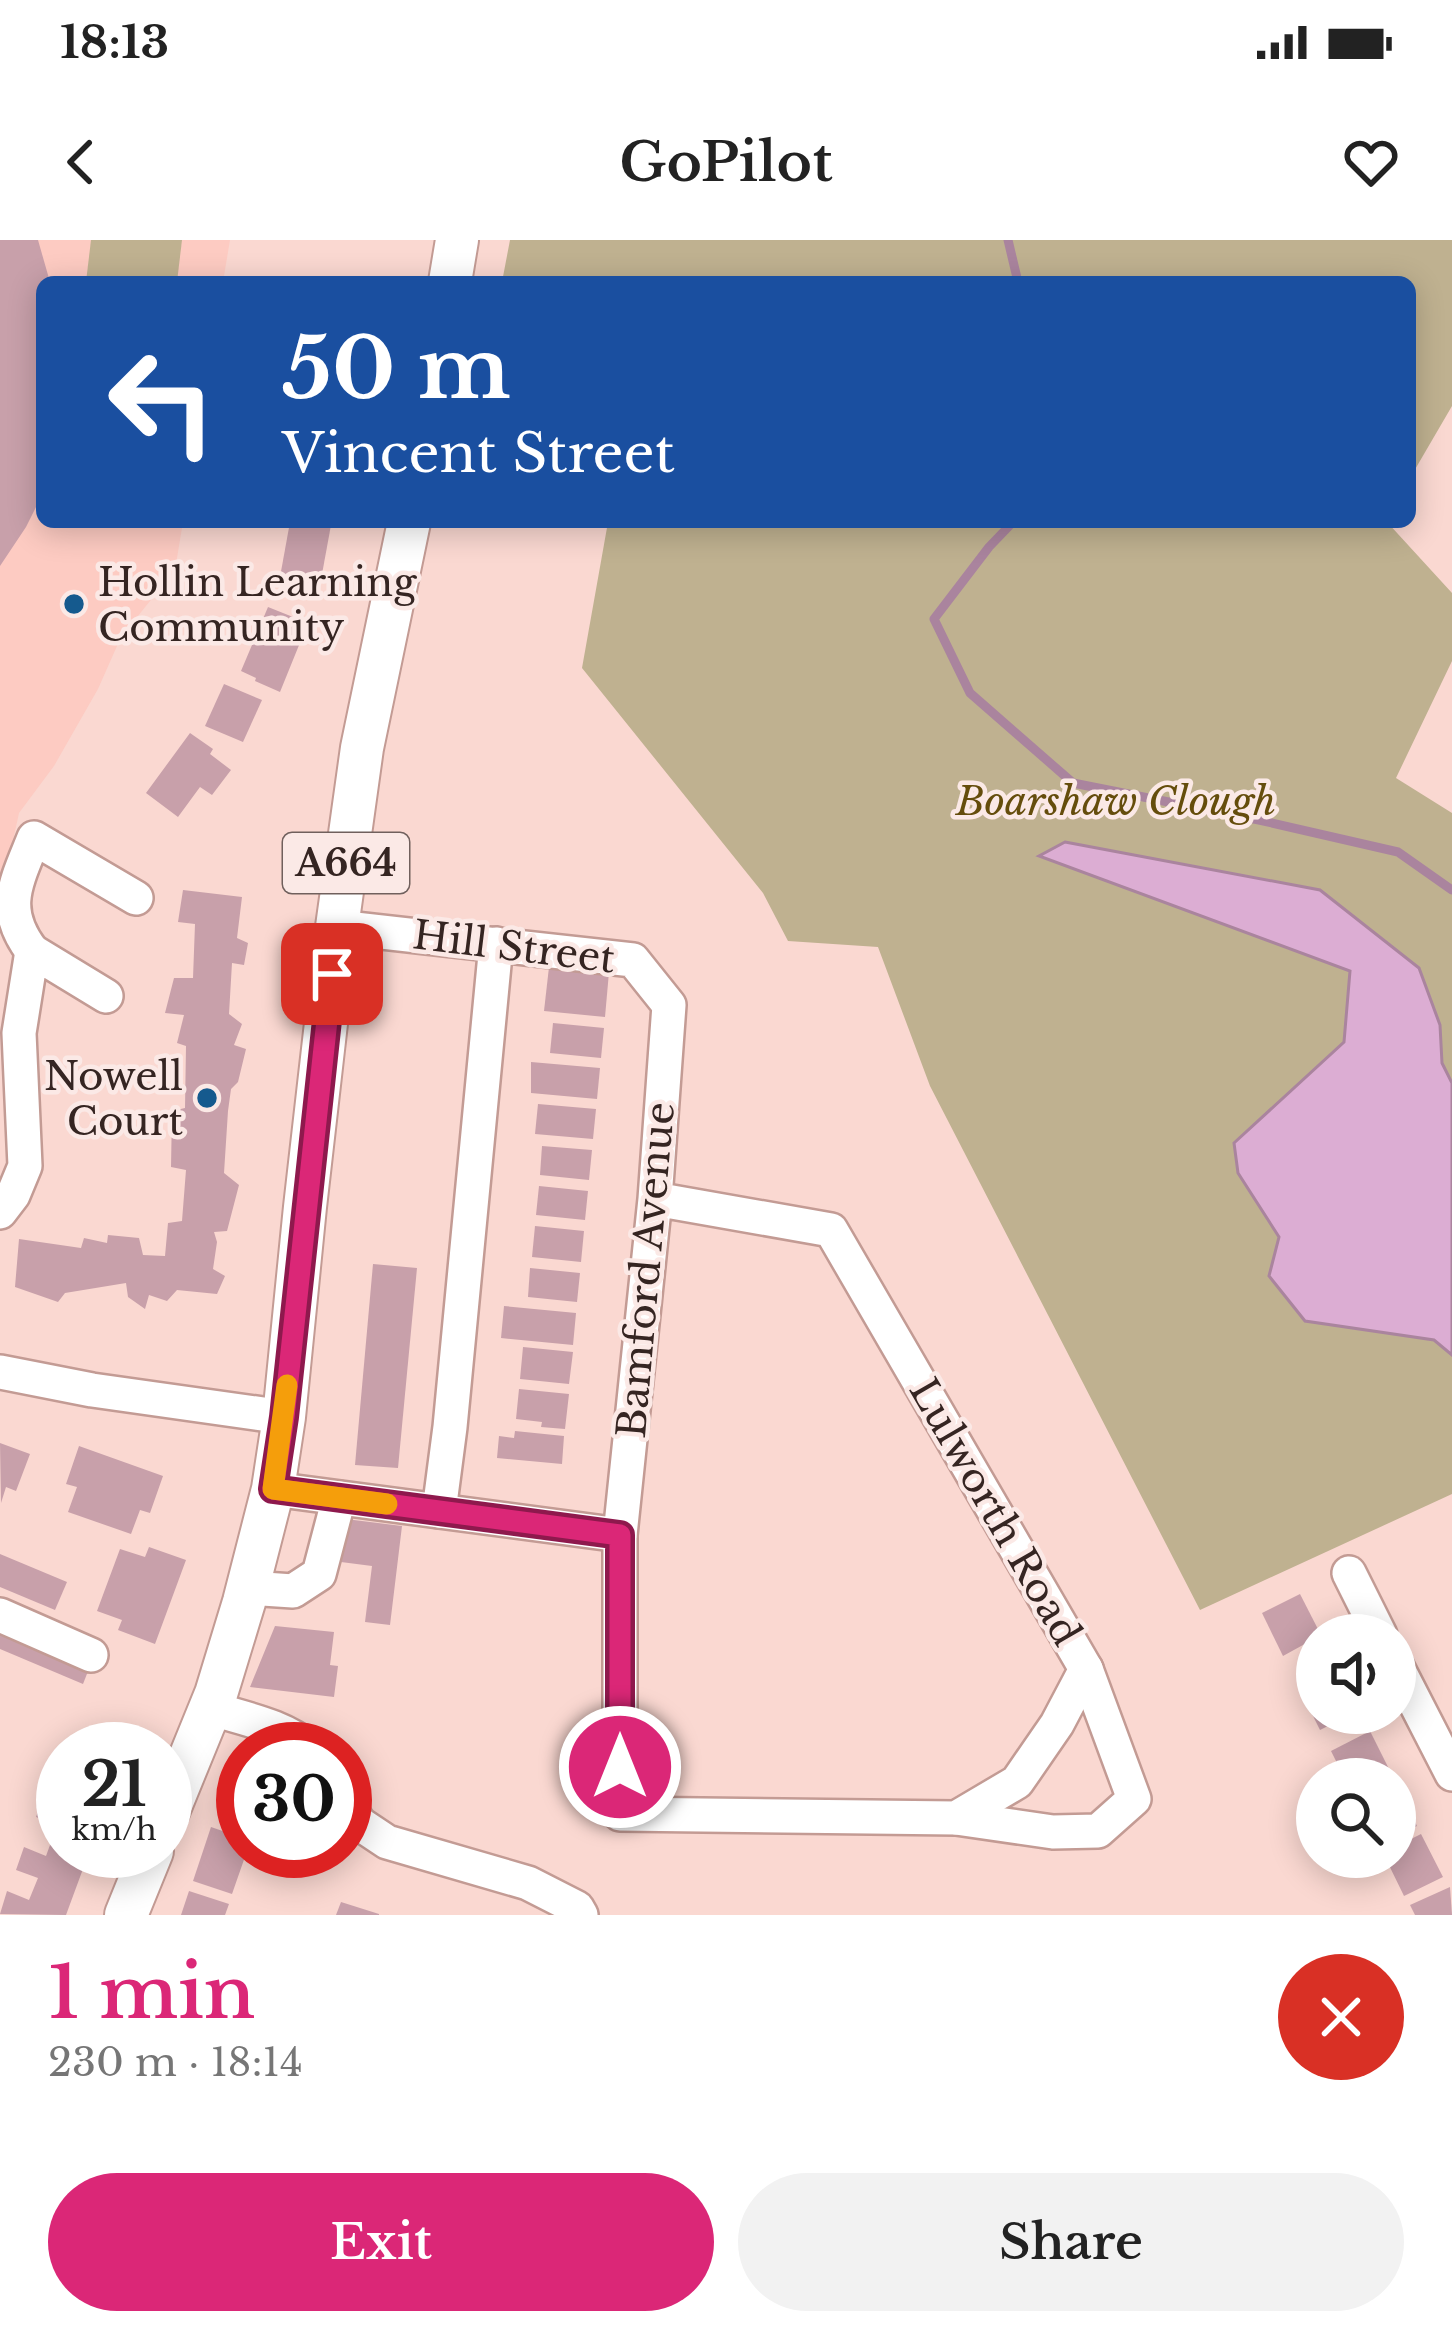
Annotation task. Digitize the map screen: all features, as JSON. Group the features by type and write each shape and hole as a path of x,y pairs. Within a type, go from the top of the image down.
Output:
{"main road":[{"path":"451,276 457,240"},
{"name":"A664","path":"192,1752 248,1588 273,1489 362,748 408,528"},
{"path":"126,1915 141,1878"}],"street":[{"path":"106,996 32,951 16,932 10,915 16,884 34,838 136,898"},
{"name":"Hill Street","path":"337,927 633,960 669,1005"},
{"path":"439,1511 496,944"},
{"path":"0,1212 25,1166 19,1034 32,951"},
{"name":"Bamford Avenue","path":"669,1005 655,1199 620,1535 620,1814 956,1818"},
{"name":"Lulworth Road","path":"655,1199 831,1230 1086,1669 1057,1724 1017,1782 956,1818"},
{"path":"0,1372 284,1417"},
{"path":"273,1489 620,1535"},
{"path":"248,1588 292,1591 319,1574 339,1498"},
{"path":"1349,1573 1370,1614"},
{"path":"0,1615 91,1655"},
{"path":"956,1818 1053,1832 1098,1832 1134,1799 1086,1669"},
{"path":"1416,1704 1452,1774"},
{"path":"210,1708 255,1722"},
{"path":"372,1832 387,1842 528,1883 577,1908 580,1915"}],"shaded area":[{"name":"Hollin Learning Community","path":"0,240 230,240 224,276 36,276 36,528 182,528 175,570 121,637 54,766 19,813 0,901"},
{"path":"1065,842 1320,890 1419,968 1440,1025 1442,1063 1452,1083 1452,1355 1434,1340 1305,1321 1269,1276 1279,1237 1238,1173 1234,1143 1344,1042 1350,971 1039,856"}],"green space":[{"path":"91,240 182,240 178,276 87,276"},
{"path":"510,240 1452,240 1452,406 1416,468 1416,276 503,276"},
{"name":"Boarshaw Clough","path":"607,528 1392,528 1452,593 1452,661 1396,778 1452,813 1452,1494 1200,1610 930,1086 878,947 788,941 763,893 582,668"}],"building":[{"path":"0,240 38,240 48,276 36,276 36,507 0,566"},
{"path":"289,528 330,528 320,585 280,577"},
{"path":"268,607 308,623 280,692 241,671"},
{"path":"224,684 262,700 243,742 205,726"},
{"path":"190,733 231,770 212,795 200,787 178,817 146,793"},
{"name":"Nowell Court","path":"183,890 242,897 237,938 248,943 244,965 232,963 229,1014 242,1024 234,1045 246,1049 238,1082 231,1089 224,1173 239,1185 227,1231 214,1232 213,1269 225,1276 217,1294 177,1290 167,1301 149,1295 145,1309 128,1297 126,1283 65,1293 58,1302 15,1287 19,1239 81,1248 84,1238 107,1243 108,1235 139,1238 143,1255 165,1256 168,1223 182,1221 186,1170 171,1167 172,1111 185,1108 186,1046 177,1043 184,1015 165,1013 174,978 193,978 195,924 178,922"},
{"path":"549,967 609,972 605,1017 544,1011"},
{"path":"553,1023 604,1028 601,1058 550,1053"},
{"path":"531,1062 600,1068 597,1099 531,1093"},
{"path":"538,1104 596,1109 593,1139 535,1134"},
{"path":"542,1146 592,1150 589,1180 540,1175"},
{"path":"539,1186 588,1191 585,1220 536,1215"},
{"path":"535,1226 584,1231 581,1262 532,1257"},
{"path":"373,1264 417,1268 398,1468 355,1465"},
{"path":"530,1268 580,1273 577,1302 528,1297"},
{"path":"504,1306 576,1313 573,1345 501,1338"},
{"path":"523,1347 573,1352 569,1384 520,1379"},
{"path":"519,1389 569,1394 565,1429 516,1419"},
{"path":"515,1431 564,1436 562,1464 497,1458 499,1436 514,1438"},
{"path":"0,1443 30,1454 16,1491 6,1487 1,1503"},
{"path":"79,1446 163,1476 150,1513 140,1510 131,1534 68,1512 77,1487 66,1484"},
{"path":"346,1519 402,1526 390,1625 365,1622 372,1566 341,1562"},
{"path":"149,1547 186,1560 155,1644 118,1630 122,1620 97,1611 120,1549 145,1557"},
{"path":"0,1554 67,1582 55,1610 0,1587"},
{"path":"1300,1594 1310,1614 1296,1614 1296,1649 1283,1656 1262,1613"},
{"path":"0,1622 92,1661 83,1684 0,1649"},
{"path":"275,1626 334,1632 330,1665 338,1666 334,1697 250,1687"},
{"path":"1372,1734 1384,1758 1334,1758 1331,1751"},
{"path":"211,1827 216,1829 216,1878 238,1878 232,1894 193,1881"},
{"path":"1421,1834 1443,1877 1404,1896 1395,1878 1416,1878 1416,1836"},
{"path":"24,1847 36,1852 36,1877 16,1870"},
{"path":"38,1878 80,1878 66,1915 0,1914 7,1891 29,1900"},
{"path":"1450,1887 1452,1915 1415,1915 1410,1905"},
{"path":"189,1891 229,1904 225,1915 181,1915"},
{"path":"341,1902 379,1914 379,1915 336,1915"}],"waterway":[{"path":"1008,240 1017,276"},
{"path":"1007,528 934,619 970,693 1073,783 1398,852 1452,890"}],"slow traffic":[{"path":"287,1385 273,1489 387,1504"}],"place":[{"name":"Hollin Learning Community","path":"74,604"},
{"name":"Nowell Court","path":"207,1098"}],"route":[{"path":"332,974 273,1489 620,1535 620,1767"}]}
